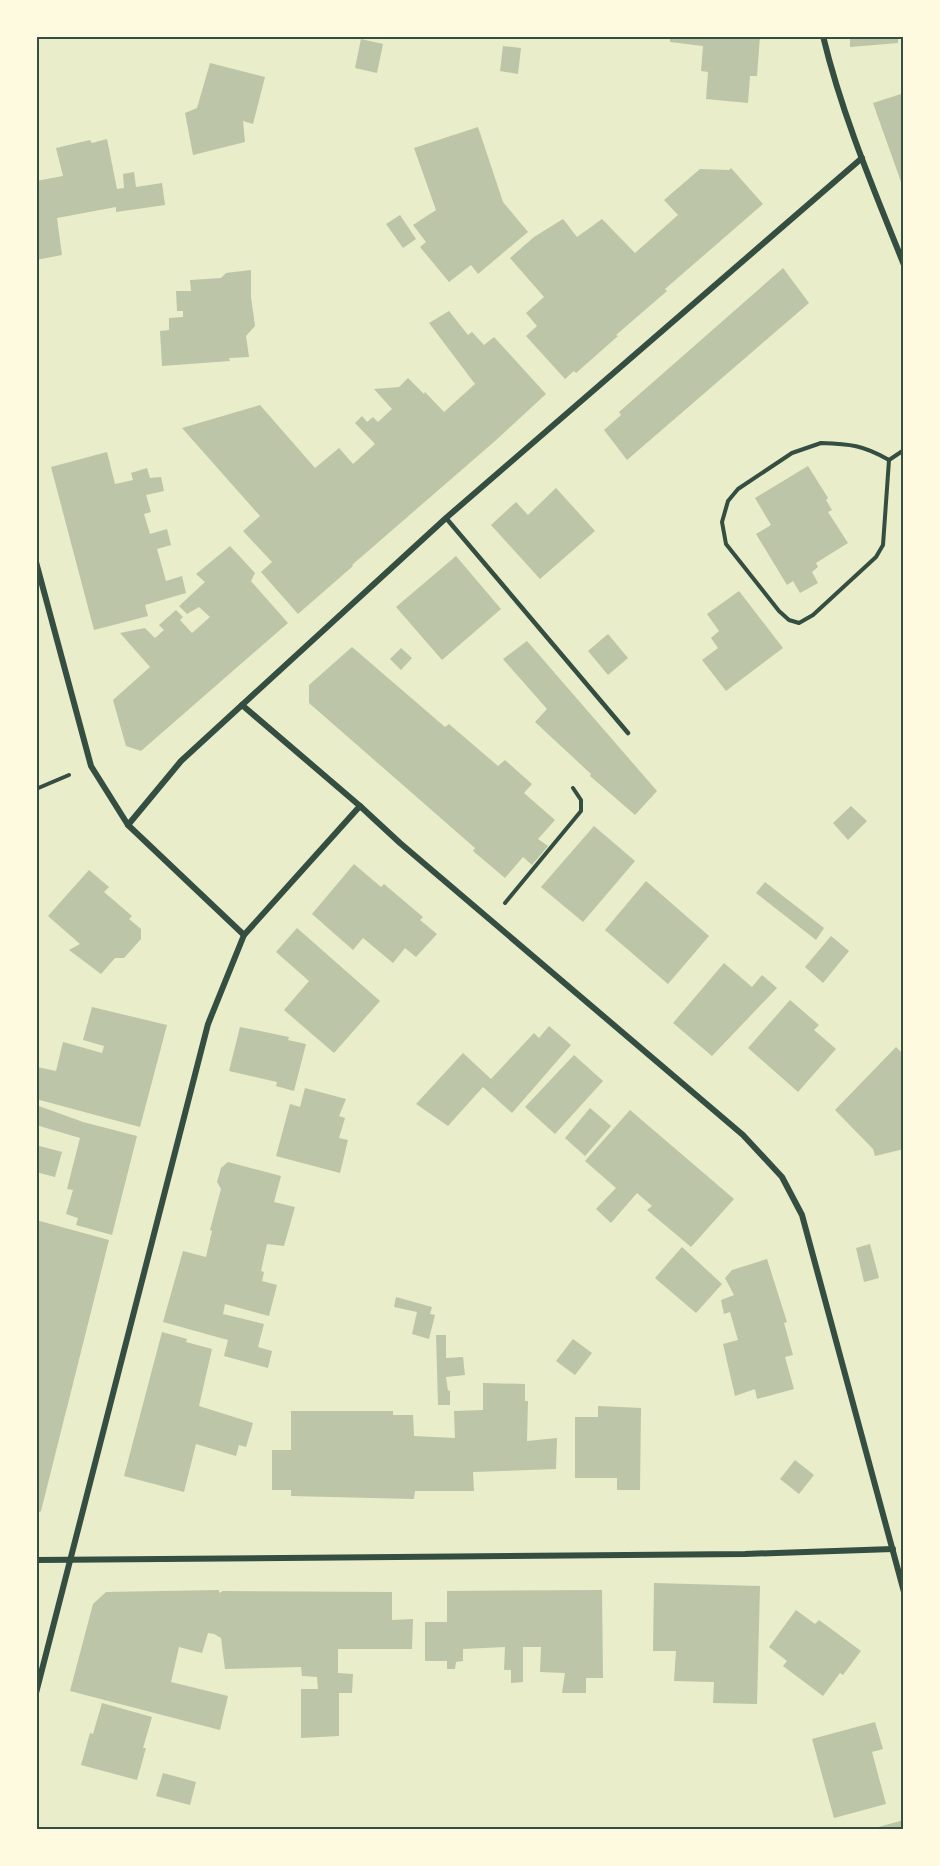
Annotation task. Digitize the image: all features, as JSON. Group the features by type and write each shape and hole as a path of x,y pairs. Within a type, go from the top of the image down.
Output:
{"street":[{"path":"823,36 832,72 862,158 904,265"},
{"path":"128,825 181,760 446,518 862,158"},
{"path":"36,562 91,766 128,825 244,935"},
{"path":"242,705 400,843 743,1135 783,1177 802,1215 904,1592"},
{"path":"36,1693 208,1024 244,935 360,806"},
{"path":"36,1560 745,1554 893,1549"}],"lane":[{"path":"446,518 628,733"}],"path":[{"path":"821,443 852,444 874,451 889,460 883,545 876,557 813,615 799,623 789,620 779,611 726,544 722,522 728,501 738,489 792,453 821,443"},
{"path":"889,460 904,450"},
{"path":"36,789 91,766"},
{"path":"491,919 576,819 581,811 581,800 573,788"}],"building":[{"path":"670,36 760,36 757,76 750,76 748,103 706,99 708,72 701,71 703,46 670,42"},
{"path":"850,36 898,36 898,43 850,47"},
{"path":"361,39 383,44 377,73 355,68"},
{"path":"503,46 521,48 518,74 500,71"},
{"path":"210,63 265,77 253,124 243,121 245,142 193,155 185,113 197,108"},
{"path":"904,93 904,181 901,182 873,103"},
{"path":"478,127 503,202 528,232 478,274 471,265 449,282 420,247 426,242 413,225 436,210 414,148"},
{"path":"107,139 117,189 124,188 123,174 134,172 136,187 162,183 165,205 116,212 116,207 57,218 62,255 36,260 36,181 63,176 56,148 90,140 92,143"},
{"path":"731,168 763,204 665,289 667,291 616,335 618,336 576,373 574,371 565,379 526,336 537,326 526,313 544,297 510,258 534,237 563,219 577,237 602,219 635,253 678,215 664,200 700,169 729,170"},
{"path":"400,215 416,239 403,248 386,224"},
{"path":"783,268 809,303 627,460 604,430 621,415 619,412"},
{"path":"251,270 251,297 255,326 246,336 249,357 229,358 230,361 162,366 160,331 169,330 169,318 183,317 183,311 177,311 176,291 191,291 190,280 221,278 226,273"},
{"path":"449,311 468,335 472,332 484,345 494,337 546,394 298,614 261,572 272,562 243,531 260,516 182,428 260,405 315,468 339,448 353,464 375,444 355,423 362,416 367,422 373,417 378,422 392,409 374,389 399,387 408,378 444,412 475,384 429,323"},
{"path":"107,452 115,484 133,480 131,473 147,468 150,478 161,477 164,491 146,495 151,512 144,514 150,534 167,529 171,545 157,549 166,581 182,576 186,593 145,605 148,616 94,630 51,467"},
{"path":"808,466 828,498 826,500 832,510 828,512 848,543 816,563 818,567 812,572 818,583 800,593 793,581 787,585 756,534 771,525 755,498"},
{"path":"556,488 595,531 540,579 491,525 516,502 528,515"},
{"path":"230,546 255,573 251,581 288,623 141,751 126,746 113,700 150,667 120,633 145,628 155,638 164,630 159,625 176,610 183,617 180,620 192,633 210,617 199,607 187,614 179,606 205,582 196,574"},
{"path":"456,556 501,609 442,660 396,607"},
{"path":"739,591 783,648 726,691 702,660 718,648 711,638 719,631 707,614"},
{"path":"608,634 628,658 608,675 588,651"},
{"path":"527,641 657,791 635,815 590,776 591,774 535,722 547,709 503,659"},
{"path":"352,647 445,727 449,724 498,766 505,760 532,784 524,793 555,820 538,839 548,846 532,865 523,857 505,878 473,851 475,848 309,703 309,685"},
{"path":"401,648 412,658 401,670 390,659"},
{"path":"851,806 867,821 848,840 833,823"},
{"path":"594,826 635,861 583,922 541,887"},
{"path":"354,864 381,887 384,884 423,917 420,920 437,934 416,957 405,948 393,963 363,938 353,950 312,914"},
{"path":"89,870 109,887 104,892 132,916 129,919 141,929 141,939 124,958 115,958 101,974 69,950 80,944 48,916"},
{"path":"646,881 709,936 668,984 605,930"},
{"path":"765,882 824,928 816,940 756,893"},
{"path":"297,928 380,1001 334,1053 284,1010 309,981 276,952"},
{"path":"831,936 849,951 823,983 805,967"},
{"path":"724,963 752,987 762,975 777,988 712,1056 673,1023"},
{"path":"790,1000 819,1025 814,1030 836,1049 798,1092 748,1048"},
{"path":"92,1007 167,1025 140,1127 36,1099 37,1067 56,1071 63,1042 102,1053 104,1046 83,1040"},
{"path":"549,1026 571,1045 512,1113 483,1087 448,1126 416,1104 463,1053 491,1079 534,1033 539,1038"},
{"path":"240,1027 289,1037 288,1040 306,1044 294,1091 276,1086 277,1082 229,1071"},
{"path":"896,1047 904,1055 904,1149 875,1156 873,1149 835,1110"},
{"path":"574,1055 603,1081 555,1134 525,1107"},
{"path":"305,1088 346,1099 339,1116 345,1118 339,1138 348,1140 340,1173 276,1156 290,1104 300,1107"},
{"path":"36,1105 83,1122 137,1136 112,1235 76,1225 78,1218 66,1214 73,1190 67,1189 80,1138 36,1125"},
{"path":"590,1108 611,1126 585,1156 565,1138"},
{"path":"630,1110 734,1199 691,1247 647,1210 652,1206 637,1193 611,1223 596,1209 616,1188 585,1161"},
{"path":"36,1145 62,1152 55,1177 36,1172"},
{"path":"228,1162 281,1176 274,1202 295,1207 284,1246 267,1244 261,1271 264,1272 262,1281 277,1285 269,1316 225,1304 223,1314 264,1324 258,1347 272,1351 268,1368 224,1356 228,1340 163,1322 183,1251 206,1257 212,1231 210,1230 221,1189 217,1182 221,1168"},
{"path":"36,1220 109,1240 41,1511 36,1514"},
{"path":"870,1244 879,1278 864,1282 856,1248"},
{"path":"682,1247 722,1284 696,1313 655,1278"},
{"path":"767,1259 787,1322 784,1323 793,1355 785,1357 794,1389 757,1399 755,1389 735,1396 723,1344 738,1340 730,1312 724,1314 721,1300 734,1295 725,1278 732,1270"},
{"path":"396,1297 432,1307 430,1314 435,1315 429,1339 412,1334 417,1312 394,1307"},
{"path":"162,1332 212,1349 199,1406 253,1423 246,1447 239,1445 236,1456 196,1444 184,1492 124,1476"},
{"path":"436,1335 446,1335 446,1358 463,1357 465,1375 446,1377 448,1391 450,1390 450,1405 438,1405"},
{"path":"573,1339 592,1353 575,1375 556,1361"},
{"path":"483,1383 525,1384 525,1401 528,1401 527,1441 557,1438 556,1469 473,1472 474,1491 415,1491 414,1499 291,1496 291,1490 272,1490 272,1450 291,1450 291,1411 393,1411 393,1415 413,1415 414,1436 455,1438 454,1411 483,1410"},
{"path":"598,1406 641,1408 640,1490 617,1490 617,1478 575,1478 575,1417 598,1417"},
{"path":"795,1460 814,1475 799,1494 780,1479"},
{"path":"654,1583 760,1586 757,1704 713,1703 714,1682 674,1681 676,1651 653,1651"},
{"path":"219,1590 219,1593 223,1591 392,1592 392,1620 413,1619 412,1649 338,1649 338,1673 353,1674 352,1693 339,1693 339,1736 301,1738 301,1689 318,1689 317,1677 302,1676 301,1667 225,1669 221,1638 214,1634 208,1633 202,1653 179,1647 171,1682 228,1696 220,1730 70,1691 93,1604 106,1592"},
{"path":"602,1590 603,1678 586,1678 586,1693 562,1693 565,1673 540,1672 541,1647 523,1647 523,1682 511,1683 511,1670 504,1670 505,1647 463,1649 463,1661 456,1662 455,1669 447,1669 447,1661 425,1661 425,1622 447,1622 447,1591"},
{"path":"796,1610 815,1624 819,1620 861,1651 843,1675 840,1673 823,1696 783,1666 787,1661 769,1647"},
{"path":"102,1703 152,1717 137,1780 81,1765"},
{"path":"875,1722 883,1749 872,1752 886,1804 834,1818 812,1739"},
{"path":"163,1773 196,1782 190,1805 156,1796"},
{"path":"904,1820 904,1830 871,1830 871,1829"}]}
